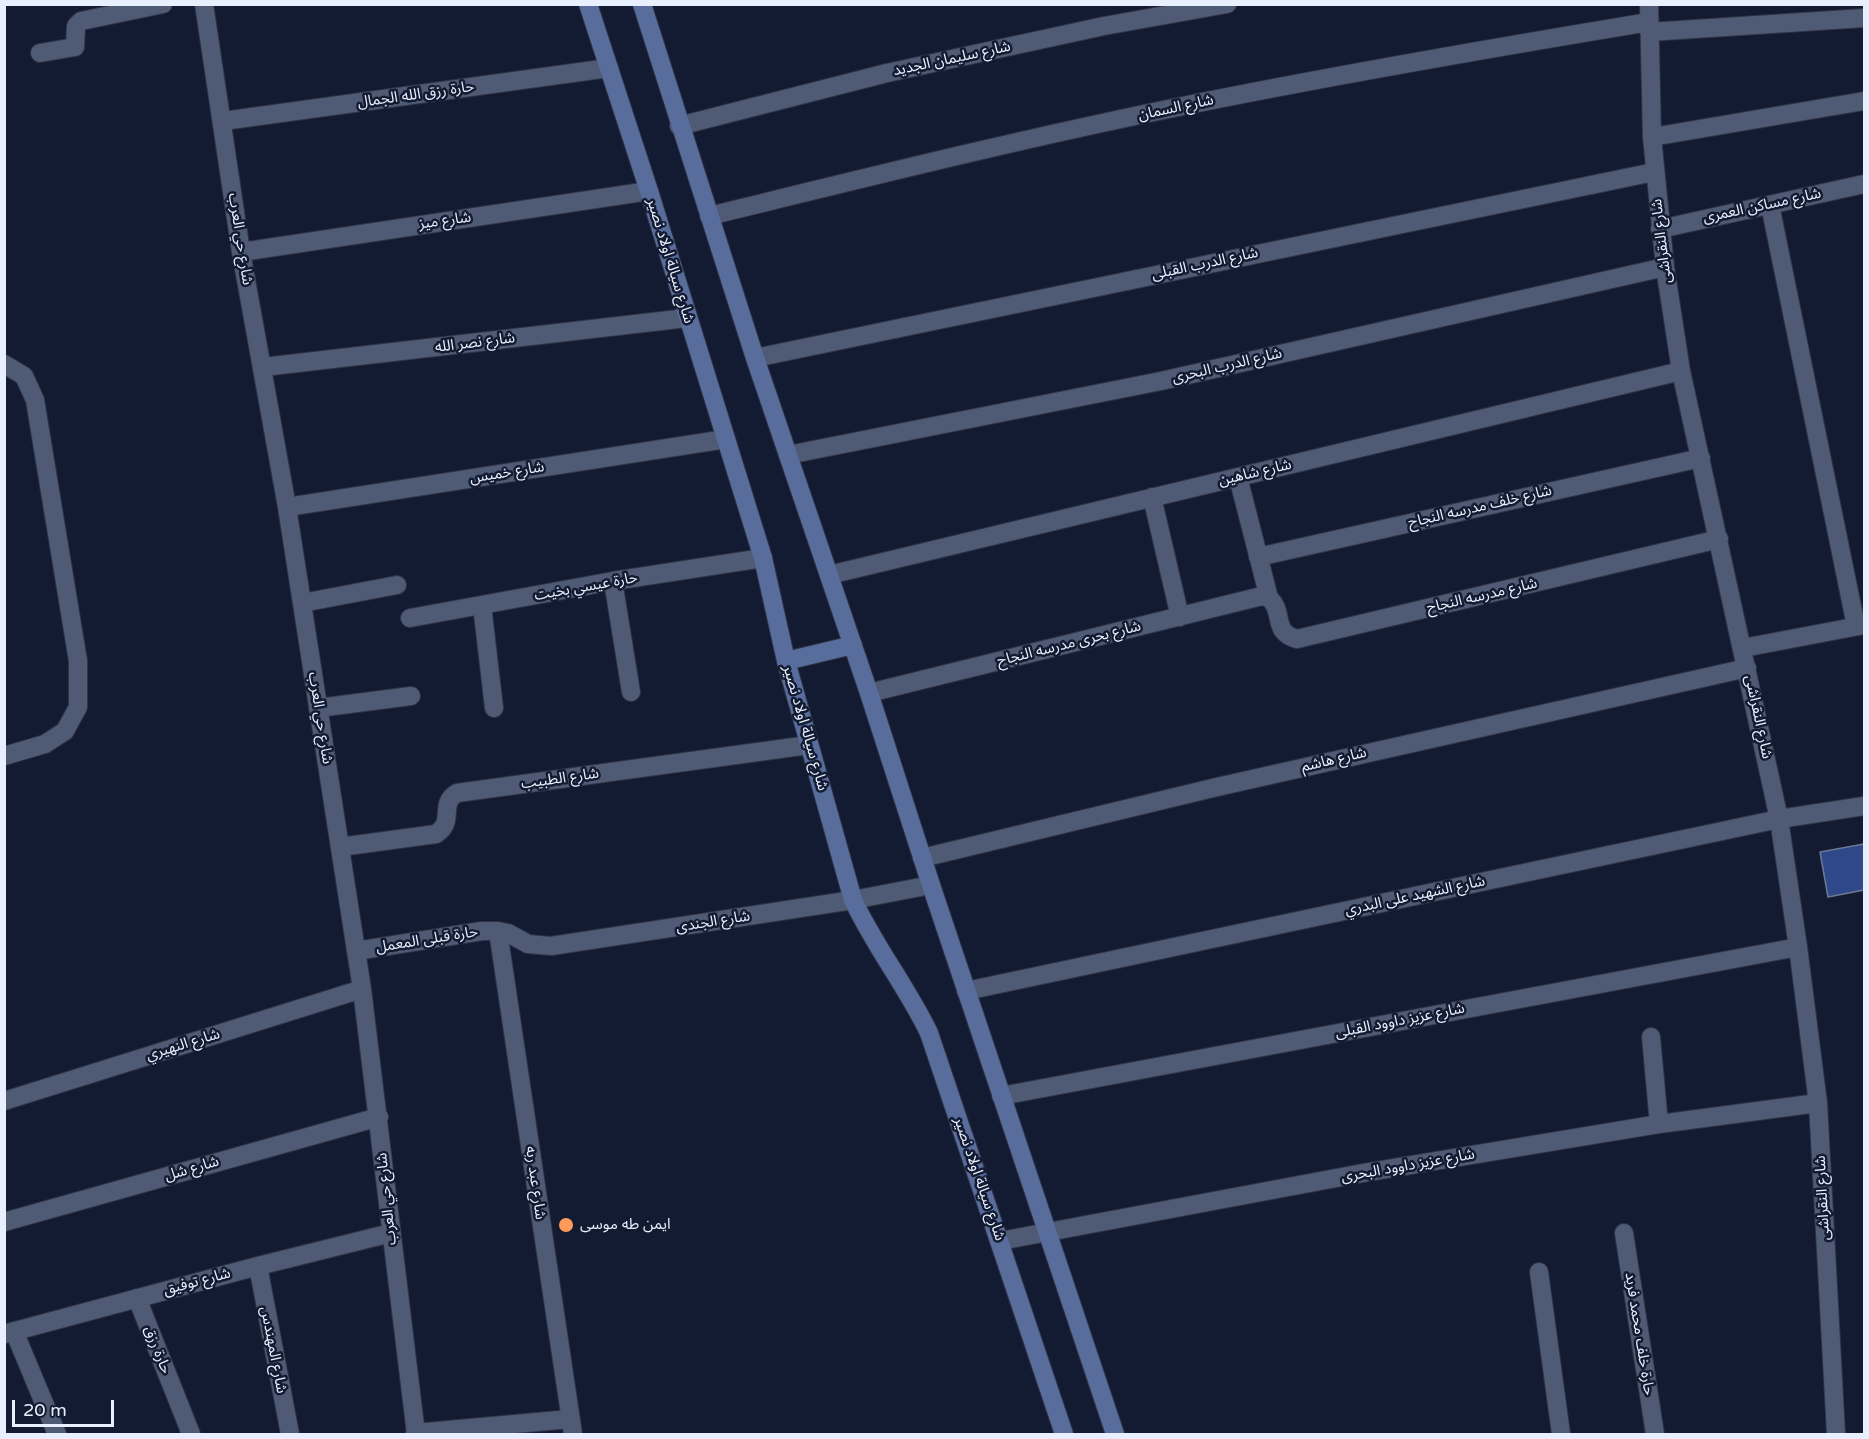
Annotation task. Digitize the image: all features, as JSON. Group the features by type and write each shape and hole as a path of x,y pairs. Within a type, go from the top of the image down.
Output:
{"main road":[{"name":"شارع سيالة اولاد نصير","path":"588,4 649,191 763,558 786,661 853,900 864,924 929,1033 1064,1434"},
{"path":"642,4 679,126 755,358 853,645 1115,1434"},
{"path":"786,661 853,645"}],"street":[{"path":"40,53 75,48 76,26 81,21 163,4"},
{"name":"شارع سليمان الجديد","path":"679,126 899,71 1104,26 1227,4"},
{"name":"شارع حي العرب","path":"205,5 241,252 287,507 362,989 416,1434"},
{"name":"شارع السمان","path":"709,216 990,148 1178,106 1649,20 1864,18"},
{"name":"شارع النقراشى","path":"1649,20 1654,172 1665,267 1681,371 1779,819 1798,947 1818,1103 1836,1434"},
{"name":"حارة رزق الله الجمال","path":"223,121 609,68"},
{"path":"1652,137 1864,101"},
{"name":"شارع الدرب القبلى","path":"755,358 1654,172"},
{"name":"شارع مساكن العمرى","path":"1660,229 1864,184"},
{"name":"شارع ميز","path":"241,252 649,191"},
{"path":"1743,648 1861,626 1770,204"},
{"name":"شارع الدرب البحرى","path":"788,455 1161,381 1665,267"},
{"name":"شارع نصر الله","path":"263,367 687,318"},
{"path":"4,364 24,376 35,400 78,661 78,706 64,731 55,738 45,744 4,756"},
{"name":"شارع شاهين","path":"829,575 1681,371"},
{"name":"شارع خميس","path":"287,507 726,439"},
{"name":"شارع خلف مدرسه النجاح","path":"1258,557 1701,458"},
{"name":"شارع مدرسه النجاح","path":"1238,477 1269,598 1275,606 1280,627 1284,633 1298,639 1719,539"},
{"path":"1152,497 1180,617"},
{"name":"حارة عيسي بخيت","path":"410,618 613,581 763,558"},
{"path":"613,581 631,692"},
{"path":"302,603 397,585"},
{"name":"شارع بحرى مدرسه النجاح","path":"869,693 1262,596 1269,598"},
{"path":"483,605 494,708"},
{"name":"شارع هاشم","path":"922,858 1216,787 1747,668"},
{"path":"318,708 411,696"},
{"name":"شارع الطبيب","path":"340,848 436,834 445,826 448,819 447,806 452,796 458,793 809,745"},
{"name":"شارع الشهيد على البدري","path":"966,991 1779,819 1864,806"},
{"name":"شارع الجندى","path":"498,931 508,933 528,944 551,946 853,900 931,885"},
{"name":"حارة قبلى المعمل","path":"356,951 482,931 498,931"},
{"name":"شارع عبد ربه","path":"498,931 572,1427"},
{"name":"شارع عزيز داوود القبلى","path":"1001,1096 1798,947"},
{"name":"شارع النهيري","path":"4,1101 362,989"},
{"path":"1651,1037 1659,1124"},
{"name":"شارع عزيز داوود البحرى","path":"1000,1241 1363,1173 1659,1124 1818,1103"},
{"name":"شارع شل","path":"4,1222 379,1117"},
{"name":"شارع توفيق","path":"9,1333 391,1233"},
{"name":"حارة خلف محمد فريد","path":"1624,1233 1655,1434"},
{"name":"شارع المهندس","path":"258,1266 290,1434"},
{"path":"1539,1272 1561,1434"},
{"name":"حارة رزق","path":"137,1298 191,1434"},
{"path":"9,1333 57,1434"},
{"path":"416,1434 572,1427"}],"building":[{"path":"1864,844 1864,890 1828,897 1820,852"}],"place":[{"name":"ايمن طه موسى","path":"566,1225"}]}
